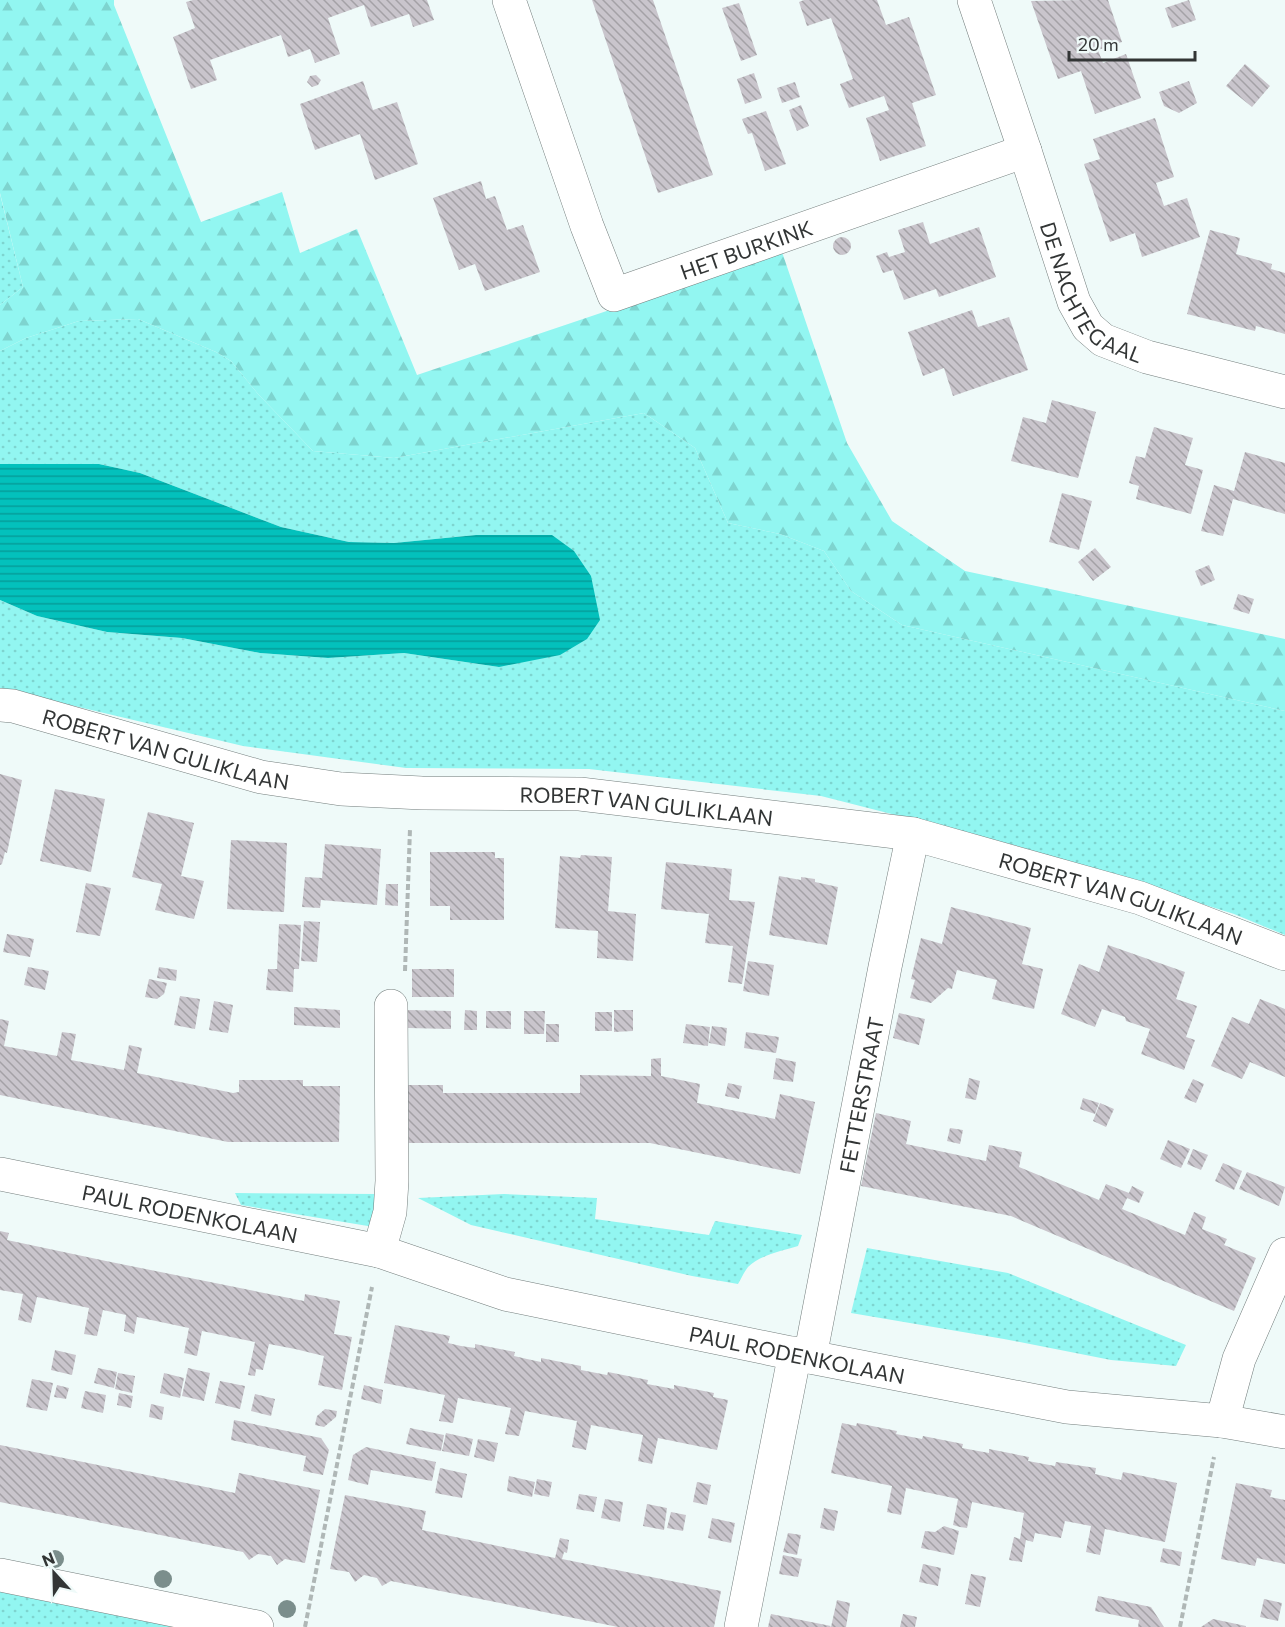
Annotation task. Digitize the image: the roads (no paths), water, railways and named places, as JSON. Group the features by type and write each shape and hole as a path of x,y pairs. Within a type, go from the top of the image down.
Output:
{"street":[{"name":"HET BURKINK","path":"509,0 587,226 614,295 1025,150"},
{"path":"974,0 1025,150"},
{"name":"DE NACHTEGAAL","path":"1025,150 1074,302 1088,327 1103,340 1147,357 1285,392"},
{"name":"ROBERT VAN GULIKLAAN","path":"0,705 13,706 261,777 341,789 580,794 913,834 1140,898 1285,954"},
{"name":"FETTERSTRAAT","path":"741,1627 803,1355 913,834"},
{"path":"379,1251 390,1212 392,1181 391,1006"},
{"name":"PAUL RODENKOLAAN","path":"0,1173 379,1251 506,1294 803,1355 1067,1407 1222,1421 1285,1432"},
{"path":"1222,1421 1239,1359 1285,1254"},
{"path":"0,1575 257,1627"}]}
